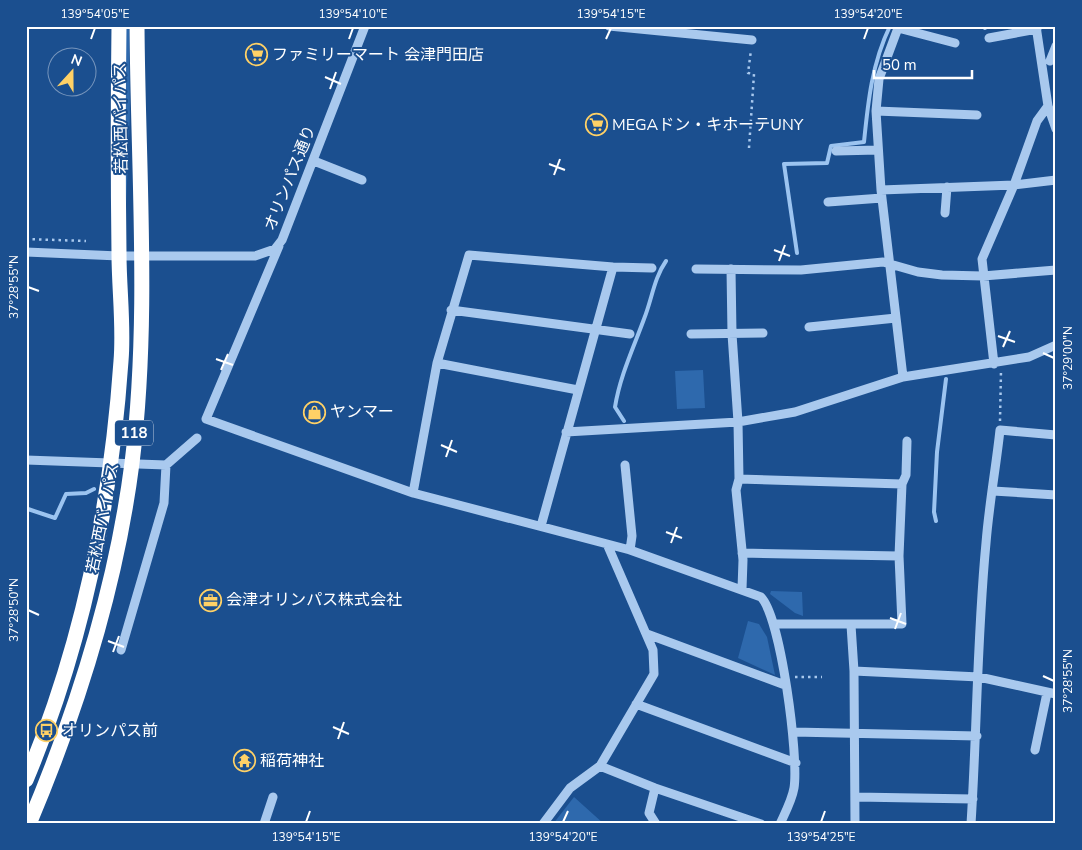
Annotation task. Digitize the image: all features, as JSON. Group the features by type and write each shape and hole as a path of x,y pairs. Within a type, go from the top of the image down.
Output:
{"highway":[{"name":"若松西バイパス","path":"26,780 56,704 76,639 92,576 112,462 121,359 118,26"},
{"name":"若松西バイパス","path":"29,822 74,710 95,644 132,463 140,359 137,26"}],"street":[{"name":"オリンパス通り","path":"26,252 119,256 255,256 269,252 278,246 314,161 365,26"},
{"path":"609,26 752,40"},
{"path":"903,377 881,194 876,111 879,78 898,28 955,43"},
{"path":"990,38 1037,28 1049,62 1048,106 1056,129"},
{"path":"1049,62 1056,46"},
{"path":"998,363 982,259 1014,184 1037,121 1048,106"},
{"path":"876,111 977,115"},
{"path":"836,151 878,150"},
{"path":"314,161 362,180"},
{"path":"828,202 947,187 1056,180"},
{"path":"945,213 947,187"},
{"path":"278,246 206,419 414,493 630,550 756,594 766,602 774,624 794,732 796,763 794,790 780,824"},
{"path":"414,493 437,363 451,310 469,255 613,267 652,268"},
{"path":"696,269 801,270 883,262 942,275 984,276 1056,270"},
{"path":"540,526 613,267"},
{"path":"731,269 732,334 738,422 739,480 736,490 742,553 742,589"},
{"path":"451,310 630,334"},
{"path":"809,327 896,318"},
{"path":"691,334 762,333"},
{"path":"566,432 738,422 795,412 903,377 1029,357 1056,345"},
{"path":"437,363 578,390"},
{"path":"971,824 977,736 980,620 986,542 1000,430 1056,435"},
{"path":"26,460 166,465 197,438"},
{"path":"774,624 902,624 899,556 902,484 906,475 907,441"},
{"path":"121,650 164,503 166,465"},
{"path":"625,465 632,536 630,550"},
{"path":"739,480 902,484"},
{"path":"993,491 1056,495"},
{"path":"543,824 570,788 600,766 654,674 653,650 607,544"},
{"path":"742,553 899,556"},
{"path":"851,625 854,671 856,824"},
{"path":"647,634 785,681"},
{"path":"854,671 979,677 1051,694 1034,750"},
{"path":"636,704 796,763"},
{"path":"794,732 977,736"},
{"path":"600,766 655,788 761,824"},
{"path":"655,788 649,814 656,824"},
{"path":"264,824 272,797"},
{"path":"856,797 973,799"}],"path":[{"path":"749,148 754,74 748,73 752,40"},
{"path":"26,239 86,241"},
{"path":"998,363 1000,430"},
{"path":"785,681 822,677"}],"shaded area":[{"path":"124,26 129,26 130,115 125,229"},
{"path":"703,370 705,408 677,409 675,371"},
{"path":"771,591 802,592 803,616 795,613 770,594"},
{"path":"748,621 759,624 767,637 775,675 738,658"},
{"path":"574,797 604,824 553,824"}],"waterway":[{"path":"797,253 784,164 827,163 831,146 864,142 869,97 875,68 890,26"},
{"path":"624,421 615,407 620,384 656,282 666,261"},
{"path":"936,521 934,512 937,452 946,379"},
{"path":"26,511 28,509 55,518 66,494 86,493 94,489"}],"place":[{"name":"ファミリーマート 会津門田店","path":"256,55"},
{"name":"MEGAドン・キホーテUNY","path":"596,125"},
{"name":"ヤンマー","path":"314,412"},
{"name":"会津オリンパス株式会社","path":"210,600"},
{"name":"オリンパス前","path":"46,731"},
{"name":"稲荷神社","path":"244,761"}]}
